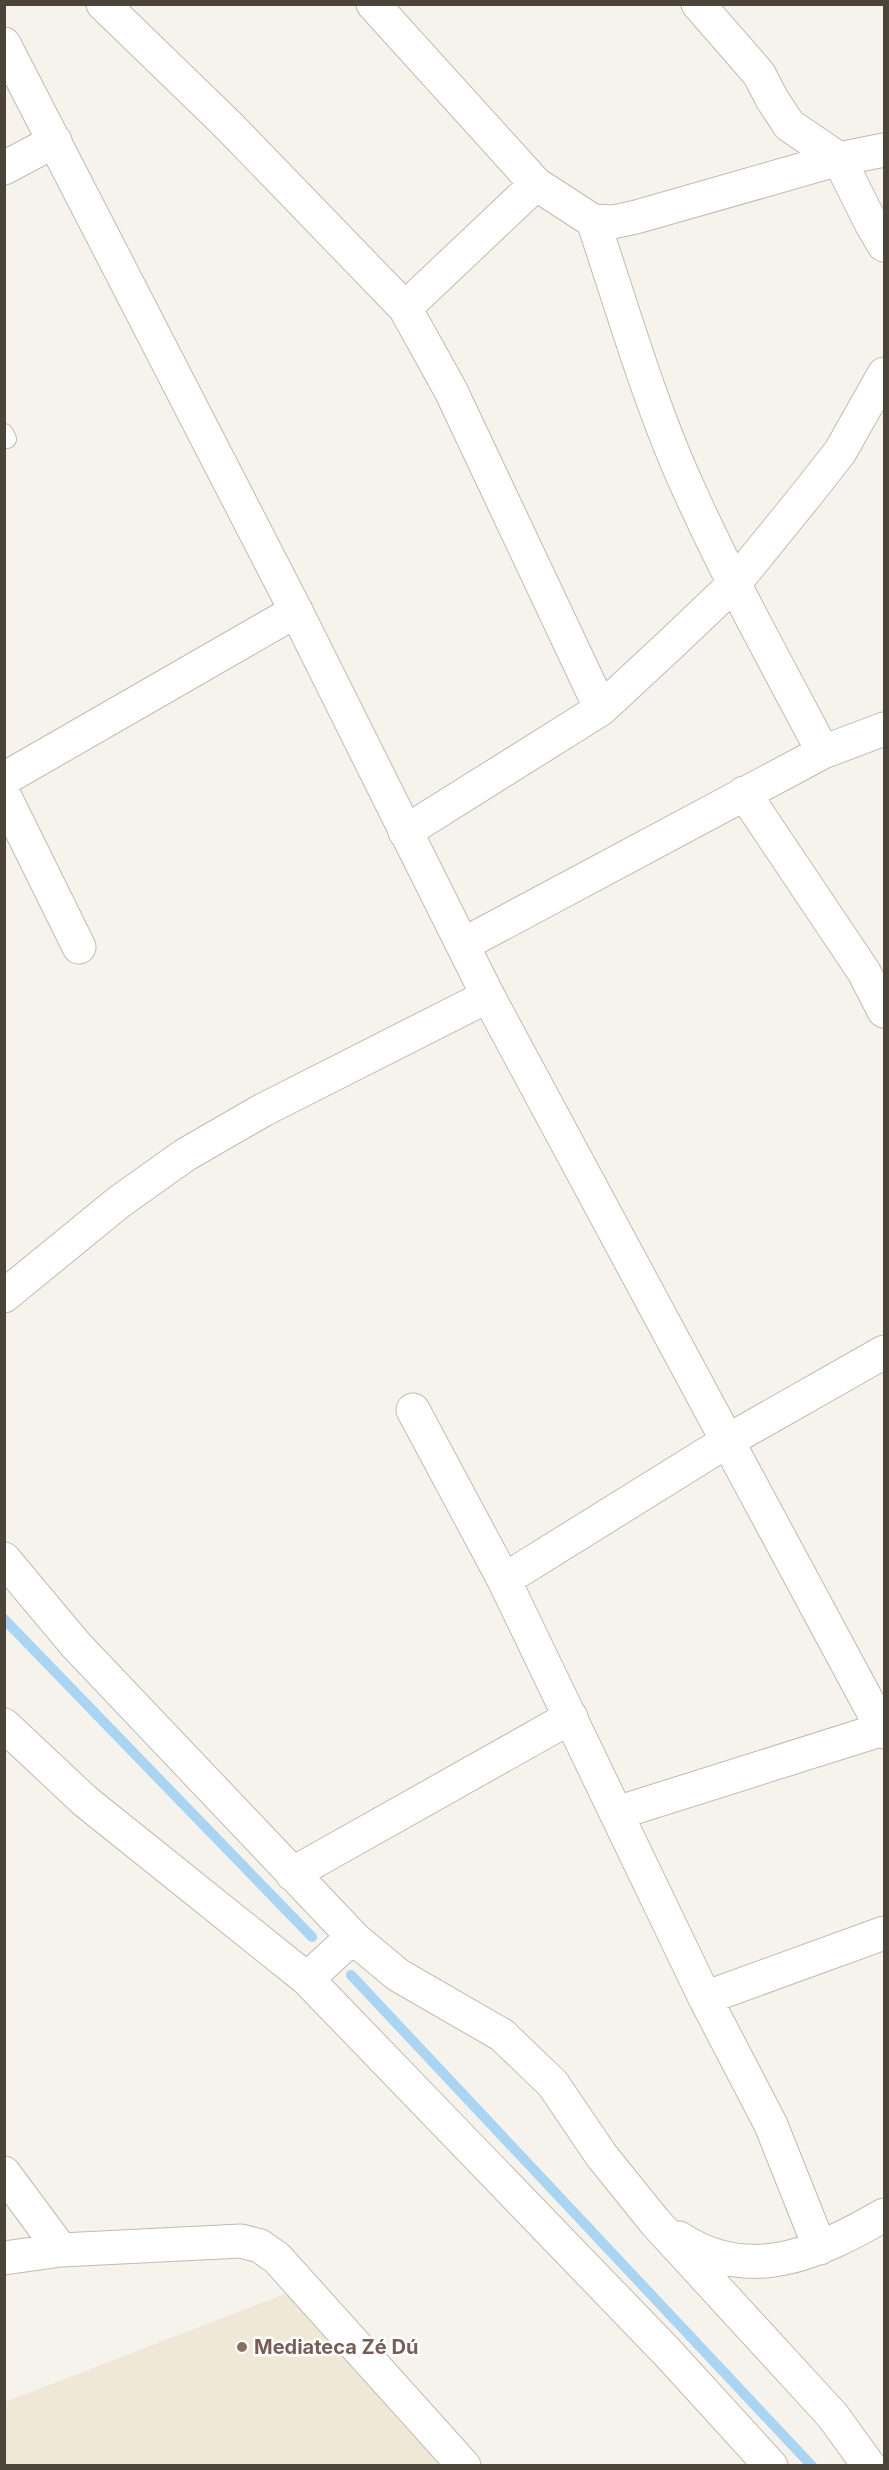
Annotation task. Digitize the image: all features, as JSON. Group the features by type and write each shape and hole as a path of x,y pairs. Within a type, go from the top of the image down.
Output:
{"street":[{"path":"103,4 228,125 405,308 451,391 601,709"},
{"path":"373,4 536,184 593,221 613,222 636,217 839,159 885,150"},
{"path":"698,4 759,74 789,125 839,159 871,223 885,245"},
{"path":"4,44 296,611 488,996 884,1730 617,1813"},
{"path":"4,168 55,141"},
{"path":"405,308 536,184"},
{"path":"593,221 657,409 681,470 734,584 824,752"},
{"path":"405,832 601,709 734,584 840,452 885,374"},
{"path":"4,779 296,611"},
{"path":"464,944 824,752 885,729"},
{"path":"744,794 864,972 885,1011"},
{"path":"4,795 79,947"},
{"path":"4,1296 119,1202 185,1155 263,1110 488,996"},
{"path":"504,1580 729,1440 885,1352"},
{"path":"413,1410 504,1580 705,1998 771,2125 820,2248"},
{"path":"4,1559 76,1645 292,1874 350,1942 398,1975 502,2035 553,2084 601,2155 655,2222 833,2416 869,2466"},
{"path":"292,1874 571,1717"},
{"path":"4,1725 86,1801 313,1973 771,2466"},
{"path":"705,1998 885,1933"},
{"path":"313,1973 350,1942"},
{"path":"4,2173 62,2250"},
{"path":"655,2222 699,2252 739,2262 783,2259 820,2248 885,2215"},
{"path":"4,2258 62,2250 241,2241 260,2246 277,2258 464,2466"}],"shaded area":[{"name":"Mediateca Zé Dú","path":"287,2293 447,2466 5,2466 5,2402"}],"waterway":[{"path":"4,1619 312,1937"},
{"path":"351,1975 812,2466"}],"place":[{"name":"Mediateca Zé Dú","path":"242,2347"}]}
